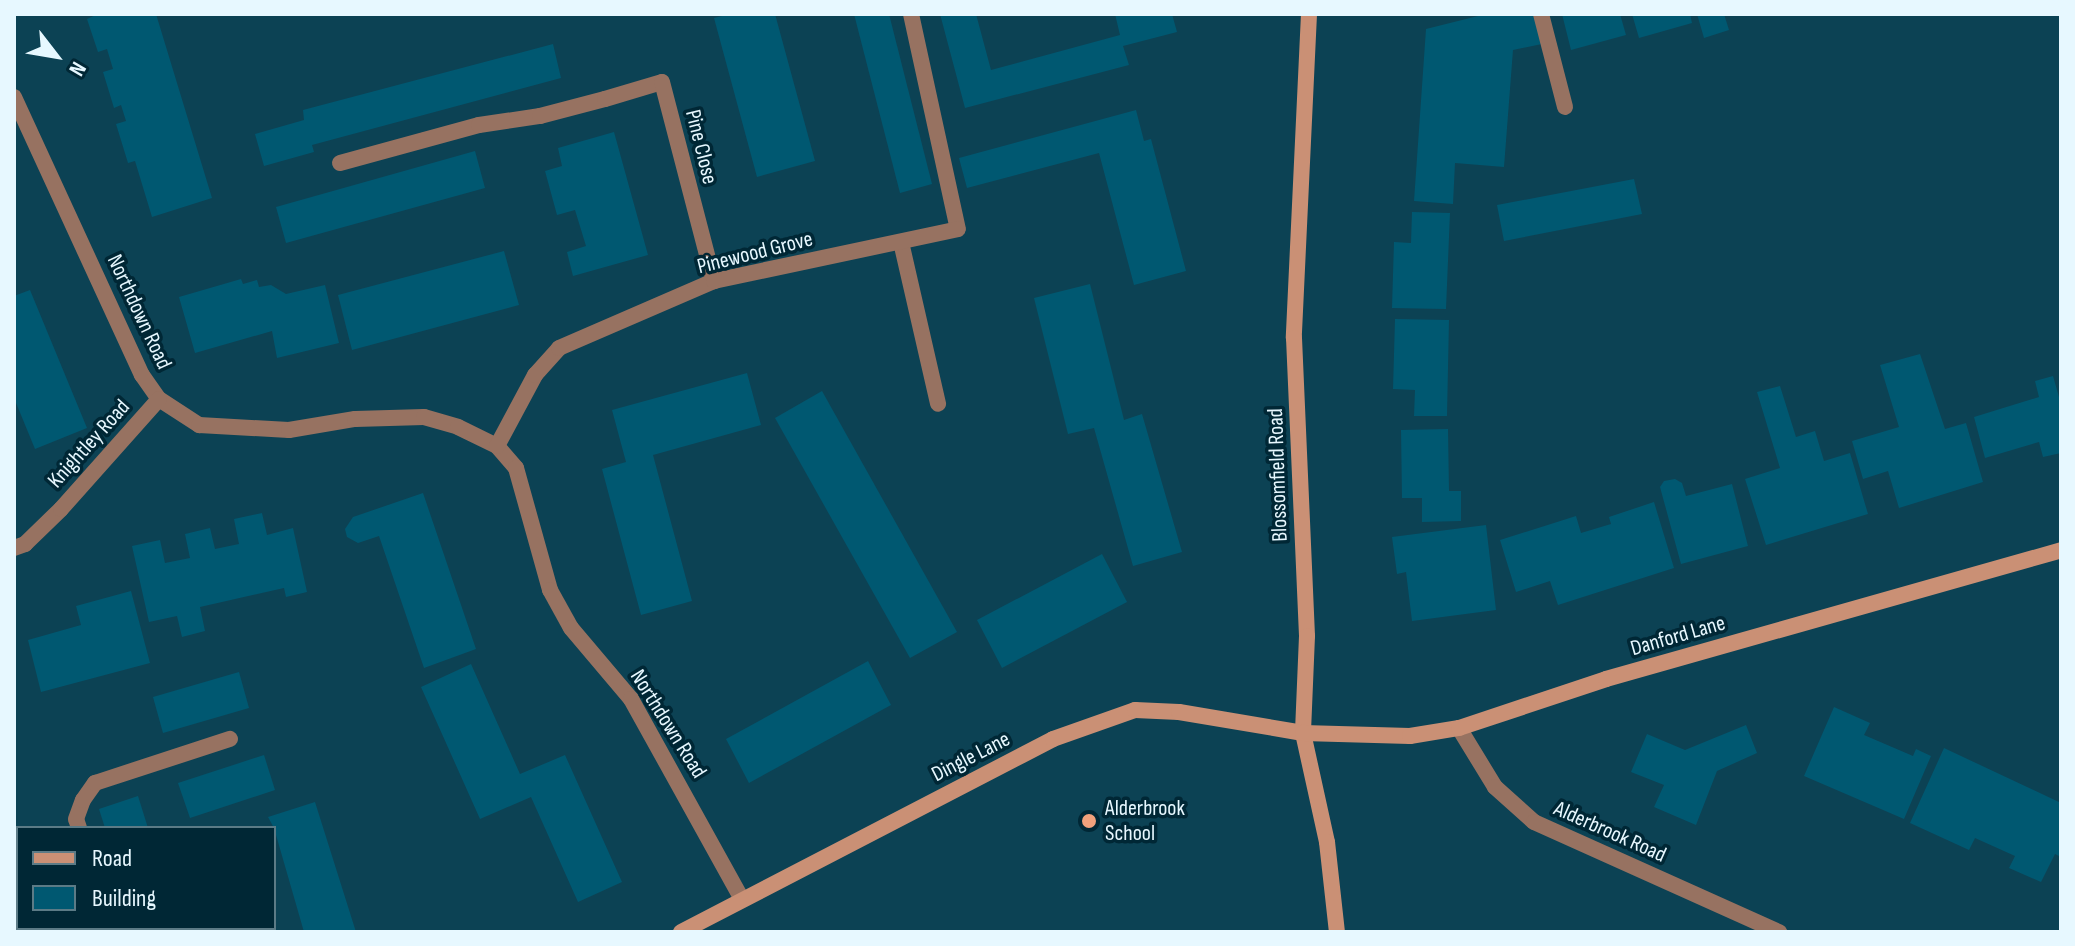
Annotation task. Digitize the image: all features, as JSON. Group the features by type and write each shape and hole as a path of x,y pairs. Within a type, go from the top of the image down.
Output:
{"street":[{"name":"Pinewood Grove","path":"497,446 535,375 559,348 714,281 958,229 911,14"},
{"name":"Blossomfield Road","path":"1309,14 1294,338 1307,636 1303,733 1327,842 1337,932"},
{"path":"1541,14 1565,107"},
{"name":"Pine Close","path":"340,163 479,125 540,116 662,82 714,281"},
{"name":"Northdown Road","path":"14,97 142,375 159,399 199,425 289,430 355,419 424,417 458,427 497,446 516,468 550,590 571,628 631,699 742,899"},
{"path":"901,242 938,404"},
{"name":"Knightley Road","path":"14,548 25,544 61,509 159,399"},
{"name":"Danford Lane","path":"1303,733 1394,736 1459,728 1606,679 2061,550"},
{"name":"Dingle Lane","path":"681,932 1053,739 1135,710 1179,712 1303,733"},
{"name":"Alderbrook Road","path":"1459,728 1495,787 1534,822 1779,932"},
{"path":"78,826 76,819 83,800 95,783 230,739"}],"building":[{"path":"98,14 156,14 212,198 152,217 135,161 128,163 116,124 126,121 121,105 114,108 103,72 113,69 107,49 98,52 87,19"},
{"path":"730,14 775,14 815,161 757,177 714,18"},
{"path":"854,14 889,14 932,184 900,193"},
{"path":"940,14 976,14 991,70 1120,35 1115,14 1172,14 1177,32 1123,46 1129,65 965,108"},
{"path":"1486,14 1534,14 1542,44 1513,50 1504,167 1455,163 1453,204 1414,201 1426,29"},
{"path":"1562,14 1620,14 1626,35 1571,50"},
{"path":"1632,14 1690,14 1692,23 1639,38"},
{"path":"1697,14 1724,14 1729,30 1704,38"},
{"path":"553,44 561,78 312,145 314,152 264,166 255,134 304,120 303,110"},
{"path":"1136,110 1144,141 1151,139 1186,271 1134,285 1099,153 967,188 959,158"},
{"path":"614,132 648,255 573,276 567,252 586,246 575,210 557,215 545,171 562,166 558,148"},
{"path":"475,151 485,188 286,243 276,207"},
{"path":"1634,179 1642,214 1504,241 1497,205"},
{"path":"1412,212 1450,213 1446,309 1392,308 1394,242 1411,243"},
{"path":"504,251 519,305 352,350 338,295"},
{"path":"241,279 243,284 257,280 259,287 271,285 286,294 325,285 339,343 277,358 272,331 195,353 179,297"},
{"path":"1090,284 1124,420 1142,414 1182,552 1133,566 1094,428 1068,434 1034,298"},
{"path":"30,290 87,428 35,449 14,398 14,296"},
{"path":"1395,319 1449,320 1447,416 1414,416 1415,390 1393,389"},
{"path":"1920,354 1945,429 1966,423 1983,482 1899,508 1888,471 1863,479 1852,441 1899,427 1880,365"},
{"path":"747,373 761,425 653,455 692,601 641,615 602,469 626,462 612,410"},
{"path":"2053,376 2061,404 2061,453 2043,457 2039,442 1985,458 1974,417 2039,397 2035,381"},
{"path":"1780,386 1796,437 1815,431 1824,461 1850,453 1868,514 1766,545 1745,479 1780,468 1757,392"},
{"path":"822,391 957,632 910,658 775,418"},
{"path":"1448,429 1449,491 1461,491 1461,521 1422,522 1422,498 1402,498 1401,430"},
{"path":"1675,479 1682,483 1686,496 1732,484 1748,546 1681,564 1660,487 1664,481"},
{"path":"423,493 476,649 424,668 379,536 358,543 347,537 345,529 353,517"},
{"path":"1654,502 1674,568 1558,605 1550,581 1516,592 1500,540 1576,516 1581,533 1611,524 1609,517"},
{"path":"262,513 267,535 293,528 307,592 286,597 284,588 200,607 205,631 182,637 177,616 149,622 132,546 160,540 165,563 190,558 185,534 210,528 215,549 239,544 234,519"},
{"path":"1486,525 1496,610 1412,621 1406,572 1397,574 1392,537"},
{"path":"1102,554 1127,602 1002,668 977,620"},
{"path":"131,591 150,663 41,692 28,640 81,625 76,606"},
{"path":"868,661 891,705 749,783 726,739"},
{"path":"471,664 520,774 565,755 622,882 578,902 531,797 480,819 421,687"},
{"path":"239,672 249,708 163,733 153,697"},
{"path":"1834,707 1870,723 1864,735 1913,756 1916,749 1931,756 1904,819 1804,776"},
{"path":"1746,725 1757,753 1717,771 1696,825 1654,807 1664,785 1631,772 1647,734 1685,750"},
{"path":"1944,748 2061,803 2061,857 2055,854 2041,882 2009,868 2015,856 1975,838 1969,850 1910,823"},
{"path":"264,755 275,790 190,818 178,783"},
{"path":"138,796 147,826 104,826 99,809"},
{"path":"315,802 356,932 304,932 276,826 268,817"},
{"path":"139,930 183,932 140,932"}],"place":[{"name":"Alderbrook School","path":"1089,821"}]}
